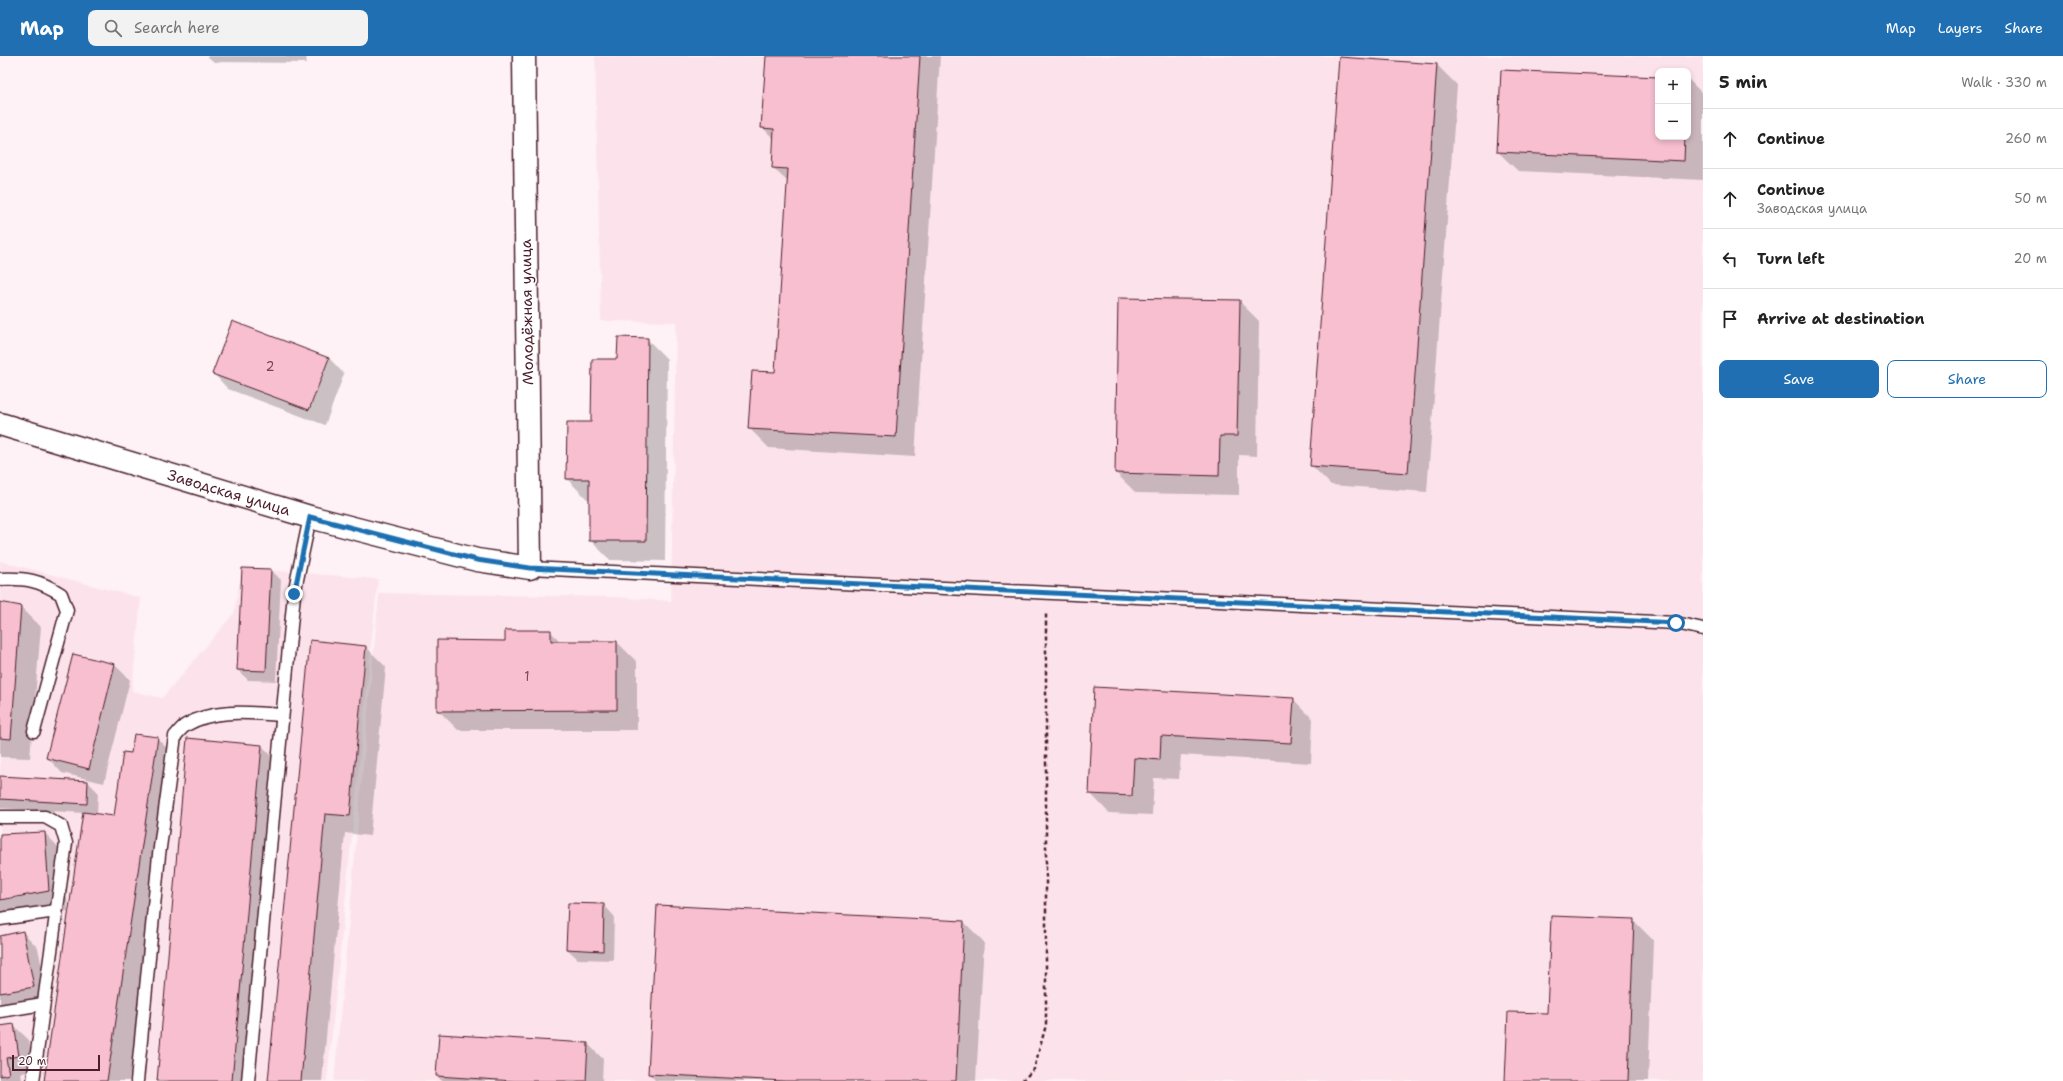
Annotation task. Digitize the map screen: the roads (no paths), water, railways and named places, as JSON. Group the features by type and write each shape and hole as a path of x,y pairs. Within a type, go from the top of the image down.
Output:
{"street":[{"name":"Молодёжная улица","path":"524,56 530,568"},
{"name":"Заводская улица","path":"0,424 310,517 477,560 530,568"}],"lane":[{"path":"248,1081 294,594 310,517"},
{"path":"530,568 1676,623 1703,628"},
{"path":"0,579 20,578 45,583 62,594 67,610 34,731"},
{"path":"137,1081 159,855 175,736 184,726 205,717 237,713 282,715"},
{"path":"0,817 45,817 61,826 66,843 33,1081"},
{"path":"0,919 56,910"},
{"path":"0,1011 44,1004"}]}
